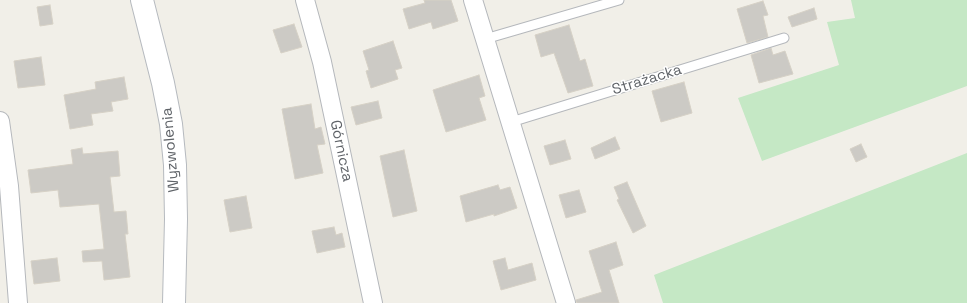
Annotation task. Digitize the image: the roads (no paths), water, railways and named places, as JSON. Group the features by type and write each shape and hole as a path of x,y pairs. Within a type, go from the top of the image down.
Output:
{"main road":[{"name":"Wyzwolenia","path":"142,0 163,83 171,124 176,196 174,303"}],"street":[{"name":"Górnicza","path":"305,0 322,62 373,303"},
{"path":"473,0 566,303"},
{"path":"0,121 9,186 7,260 18,303"}],"lane":[{"path":"485,39 619,0"},
{"name":"Strażacka","path":"511,122 784,38"}]}
